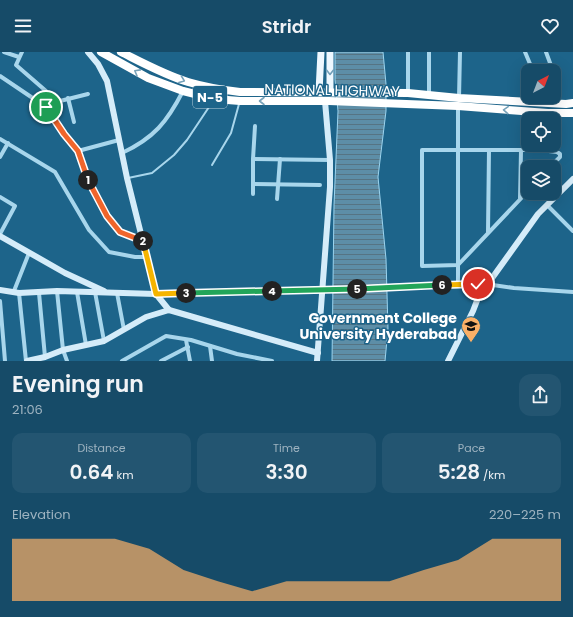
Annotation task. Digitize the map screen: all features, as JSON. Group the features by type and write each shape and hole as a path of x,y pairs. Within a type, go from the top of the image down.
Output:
{"highway":[{"name":"NATIONAL HIGHWAY","path":"101,52 148,78 183,91 215,98 319,92 408,93 429,95 458,102 540,112"},
{"name":"NATIONAL HIGHWAY","path":"121,52 153,68 189,82 218,89 240,97 407,105 458,102 521,103"},
{"name":"NATIONAL HIGHWAY","path":"561,104 573,103"},
{"name":"NATIONAL HIGHWAY","path":"561,113 573,113"}],"main road":[{"path":"319,92 321,52"},
{"path":"330,52 332,92"}],"street":[{"path":"4,52 20,57"},
{"path":"22,52 16,65 46,91 49,103"},
{"path":"88,52 98,64 107,81 127,178 156,294 169,310"},
{"path":"408,52 408,93"},
{"path":"428,52 429,95"},
{"path":"458,284 458,102 460,52"},
{"path":"525,52 530,64"},
{"path":"546,52 550,64"},
{"path":"0,76 46,107 64,134 78,151 90,184 107,216 120,232 143,241"},
{"path":"122,153 139,145 158,130 173,110 183,91"},
{"path":"46,107 49,103 88,94"},
{"path":"68,98 74,122"},
{"path":"317,361 330,187 327,101"},
{"path":"254,194 253,159 255,126"},
{"path":"0,139 55,172 90,230 109,252 135,257 147,257"},
{"path":"78,151 119,140"},
{"path":"0,157 8,144"},
{"path":"422,150 458,150 521,151 520,198 458,265 422,266 422,150"},
{"path":"488,232 490,150"},
{"path":"556,160 560,156 557,152"},
{"path":"253,159 330,160"},
{"path":"277,199 280,159"},
{"path":"448,361 485,285 490,281 538,214 573,180"},
{"path":"254,184 320,185"},
{"path":"0,197 15,206 0,235 65,273 107,292"},
{"path":"547,205 573,231"},
{"path":"30,253 17,292 26,361 45,357 63,350 104,341 146,317 169,310 318,353"},
{"path":"0,290 39,293 57,291 156,294 322,290 458,284 573,292"},
{"path":"57,291 63,350 67,361"},
{"path":"77,292 86,345"},
{"path":"95,292 104,341"},
{"path":"39,293 45,357"},
{"path":"117,293 124,330"},
{"path":"0,301 5,361"},
{"path":"122,361 128,359 166,336 272,361"},
{"path":"186,340 190,361"},
{"path":"210,346 212,361"},
{"path":"160,361 188,347"},
{"path":"245,355 246,361"}],"lane":[{"path":"212,165 231,133 240,97"},
{"path":"127,178 152,173 174,155 187,140 215,98"}],"water":[{"path":"335,52 383,52 386,84 386,111 378,177 386,259 388,329 385,361 332,361 334,205 338,111 335,80"}],"place":[{"name":"Government College University Hyderabad","path":"471,343"}],"route":[{"path":"46,107 64,134 78,151 90,184 107,216 120,232 143,241 156,294 478,284"}]}
